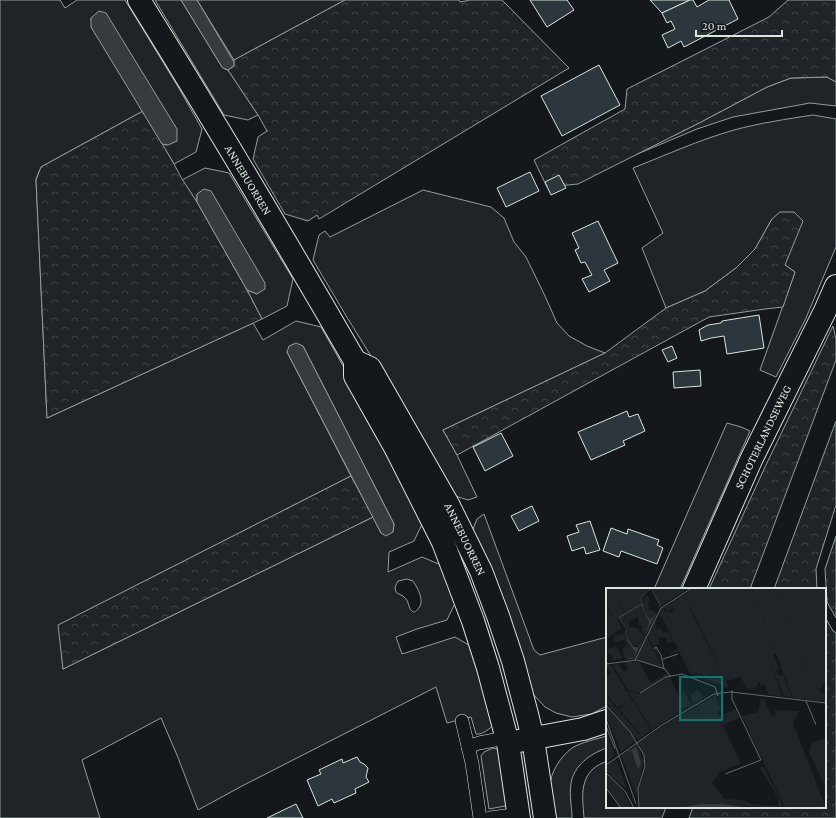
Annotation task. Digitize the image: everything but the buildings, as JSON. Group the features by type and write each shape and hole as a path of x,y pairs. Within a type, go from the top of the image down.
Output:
{"main road":[{"name":"ANNEBUORREN","path":"139,0 189,80 355,361 355,376 395,447 443,542 488,668 508,744"},
{"name":"SCHOTERLANDSEWEG","path":"694,588 751,460 836,286"},
{"name":"ANNEBUORREN","path":"355,361 370,368 450,506 481,571 513,661 532,739"},
{"path":"519,816 508,744 583,729 606,722"},
{"path":"532,739 545,818"}],"lane":[{"path":"462,721 475,782 480,818"},
{"path":"468,747 479,743 500,739 508,744"},
{"path":"490,818 519,816"}],"green space":[{"path":"0,0 60,0 65,8 77,0 125,0 202,129 196,152 174,164 162,144 168,145 91,18 92,27 143,111 41,167 36,179 47,418 253,323 263,340 296,321 321,327 390,449 425,518 414,541 389,552 388,572 422,557 446,567 458,597 447,620 396,637 402,654 455,637 474,648 494,724 481,734 476,734 471,717 447,723 436,687 198,810 161,718 82,760 100,818 0,818","holes":["303,346 394,524 393,532 381,533 373,517 63,669 59,625 351,476 287,352","407,579 413,581 421,599 420,607 414,612 411,610 406,598 396,592 395,587 398,581"]},
{"path":"155,0 181,0 222,67 228,70 258,115 248,120 224,115"},
{"path":"197,0 345,0 234,60"},
{"path":"345,0 459,0 460,2 470,0 502,0 569,68 319,219 317,215 308,221 285,214 253,159 258,137 267,131 228,70 234,66 234,60"},
{"path":"788,0 836,0 836,82 827,77 791,78 767,87 578,184 547,187 534,160 625,109 627,89 769,17"},
{"path":"827,77 836,82 836,106 810,103 733,117 697,129 628,158 767,87 791,78"},
{"path":"143,111 197,202 262,319 47,418 36,180 41,167"},
{"path":"813,115 836,119 836,247 806,318 776,377 760,370 795,272 785,265 772,219 755,249 736,268 705,291 666,308 642,248 663,233 633,168 695,143 734,130 764,123"},
{"path":"205,168 229,173 293,279 287,306 262,319 247,290 257,294 197,194 197,202 182,180"},
{"path":"423,190 491,207 504,218 514,242 526,257 557,323 569,336 587,346 605,353 443,430 477,497 468,500 449,494 397,398 313,260 319,235 325,231 330,237"},
{"path":"780,212 794,212 803,221 785,265 795,272 783,307 709,317 457,455 443,430 605,353 666,308 705,291 736,268 755,249 772,219"},
{"path":"833,326 836,339 836,360 750,588 709,588 765,467"},
{"path":"836,421 836,505 816,569 817,588 774,588"},
{"path":"727,423 750,431 680,588 654,588"},
{"path":"351,476 373,517 63,669 58,625"},
{"path":"484,514 534,650 540,655 606,637 606,706 591,714 572,717 556,713 545,707 533,694 471,534 477,519"},
{"path":"836,536 836,618 827,602 825,569"},
{"path":"826,619 833,631 836,633 836,818 689,818 693,808 826,808"},
{"path":"606,736 606,748 595,753 584,761 572,777 570,792 572,818 554,818 550,795 550,782 556,766 572,748 585,742"},
{"path":"493,748 500,750 510,801 505,806 489,809 481,756 484,752"},
{"path":"606,762 606,808 666,808 662,818 584,818 584,786 589,774 599,765"}],"shaded area":[{"path":"181,0 197,0 234,62 234,66 228,70 222,67"},
{"path":"99,11 106,13 177,129 177,141 168,145 162,144 91,27 91,18"},
{"path":"204,189 211,191 265,283 265,289 257,294 247,290 197,202 197,194"},
{"path":"296,343 303,346 394,524 393,532 386,536 381,533 287,352 289,346"}]}
